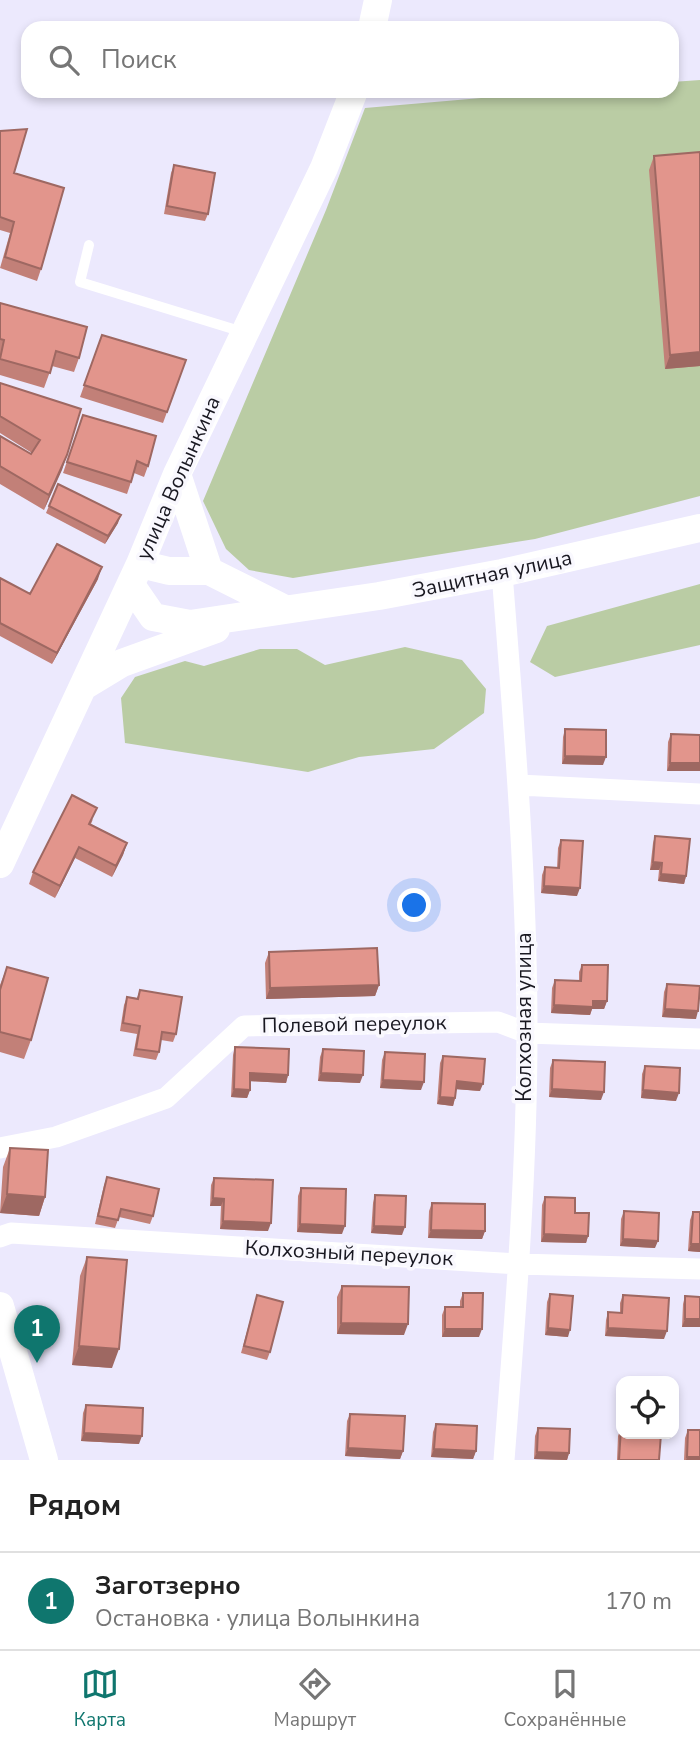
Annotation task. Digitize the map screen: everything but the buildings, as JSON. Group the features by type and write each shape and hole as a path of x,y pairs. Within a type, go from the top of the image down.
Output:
{"street":[{"path":"374,21 378,0"},
{"name":"улица Волынкина","path":"0,864 135,574 177,474 324,168 351,98"},
{"path":"177,474 209,571"},
{"name":"Защитная улица","path":"283,608 379,596 502,573 700,528"},
{"path":"209,571 283,608 190,624 153,617 135,574 209,571"},
{"name":"Колхозная улица","path":"502,573 519,785 527,1033 519,1264 504,1460"},
{"path":"84,686 122,663 283,608"},
{"path":"519,785 700,794"},
{"name":"Полевой переулок","path":"0,1148 56,1137 166,1097 244,1026 498,1022 527,1033 700,1039"},
{"name":"Колхозный переулок","path":"0,1237 11,1233 519,1264 700,1269"},
{"path":"0,1306 44,1460"}],"lane":[{"path":"89,245 80,282 245,332"}],"green space":[{"path":"700,80 700,496 535,539 293,578 249,570 226,549 203,501 326,210 365,108 482,98 679,98 679,82"},
{"path":"700,584 700,645 555,677 530,662 547,626"},
{"path":"405,647 462,660 486,689 484,713 434,749 359,757 308,772 125,743 121,698 135,677 185,661 204,666 260,649 297,649 325,665"}],"place":[{"name":"Заготзерно","path":"37,1363"}]}
